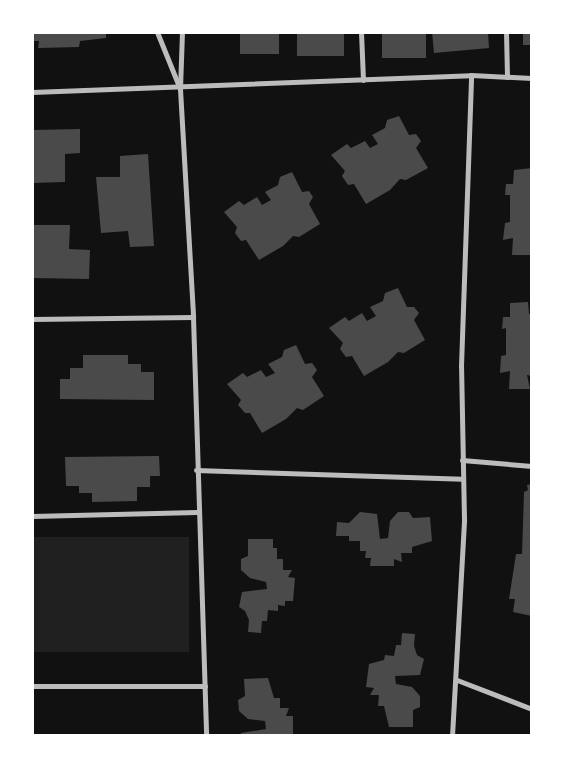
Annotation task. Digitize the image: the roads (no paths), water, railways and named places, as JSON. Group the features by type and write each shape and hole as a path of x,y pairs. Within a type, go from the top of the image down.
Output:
{"street":[{"path":"157,32 180,89"},
{"path":"182,32 180,89 193,317 197,512 206,736"},
{"path":"361,32 363,80"},
{"path":"506,32 507,78"},
{"path":"32,92 180,89 471,75 532,78"},
{"path":"452,736 464,519 461,366 471,75"},
{"path":"32,319 193,317"},
{"path":"462,460 532,466"},
{"path":"196,470 462,479"},
{"path":"32,516 197,512"},
{"path":"456,680 532,709"},
{"path":"32,686 205,686"}]}
